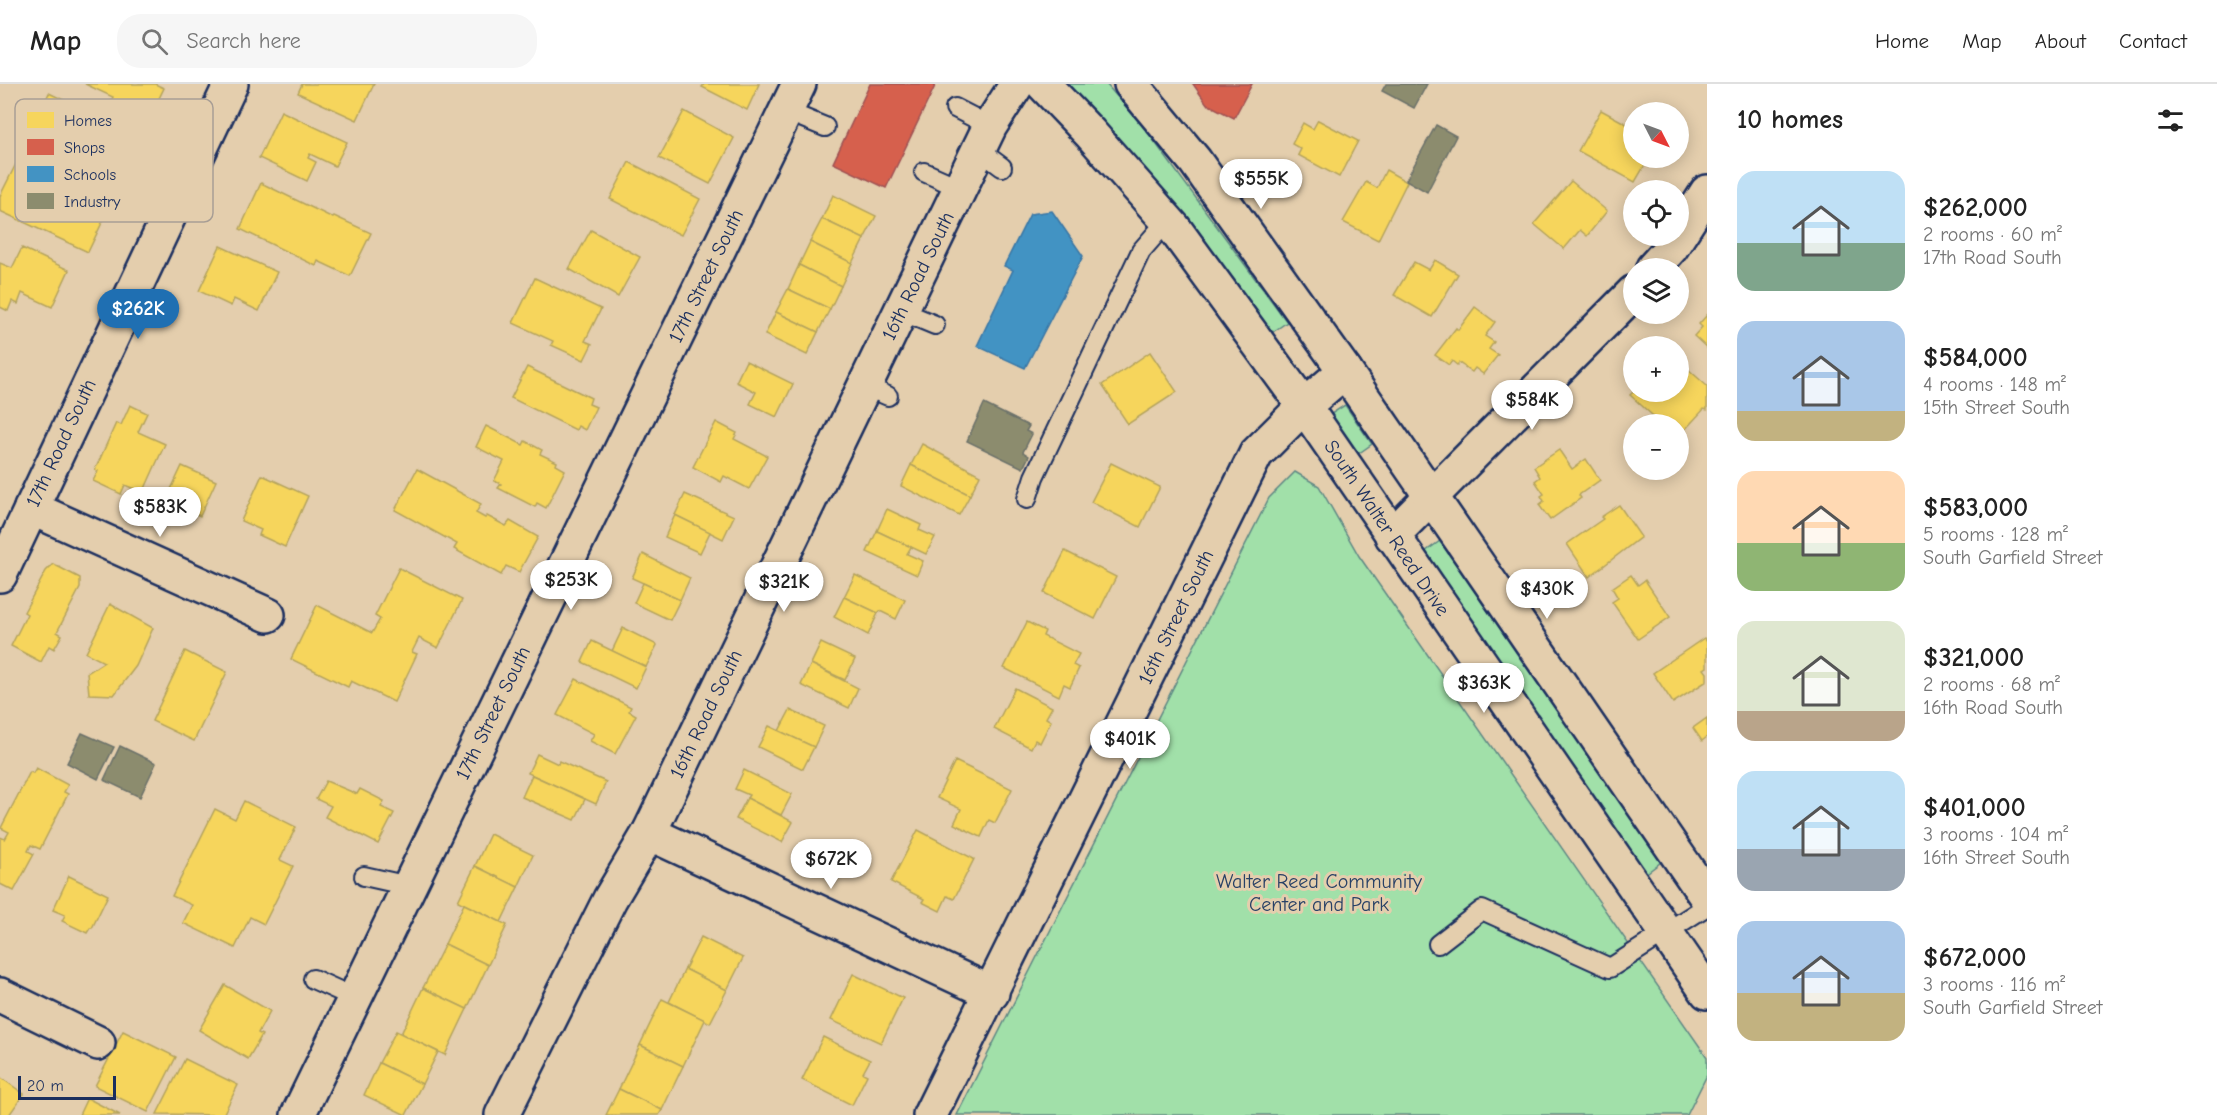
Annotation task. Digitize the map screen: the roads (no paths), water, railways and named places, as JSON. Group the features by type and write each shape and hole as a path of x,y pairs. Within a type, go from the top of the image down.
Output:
{"street":[{"name":"17th Road South","path":"213,122 231,84"},
{"name":"16th Road South","path":"502,1115 610,899 649,833 876,391 901,311 960,188 990,147 1017,84"},
{"name":"South Walter Reed Drive","path":"1043,84 1090,133 1167,221 1304,406 1707,992"},
{"path":"1131,84 1195,161 1345,371 1707,898"},
{"name":"17th Street South","path":"298,1115 792,98"},
{"path":"1662,258 1671,248 1707,192"},
{"name":"17th Road South","path":"0,575 166,222"},
{"path":"1392,536 1623,303"},
{"name":"16th Street South","path":"930,1115 1256,454 1304,406 1345,371"},
{"path":"31,508 268,615"},
{"path":"649,833 992,993"},
{"path":"0,995 98,1043"}],"lane":[{"path":"792,98 825,127"},
{"path":"955,108 990,147"},
{"path":"924,172 960,188"},
{"path":"1027,499 1034,477 1141,251 1167,221"},
{"path":"901,311 935,325"},
{"path":"364,876 409,886"},
{"path":"1438,944 1482,910 1610,968 1707,906"},
{"path":"313,979 354,998"}],"park label":[{"name":"Walter Reed Community Center and Park","path":"1319,892"}]}
